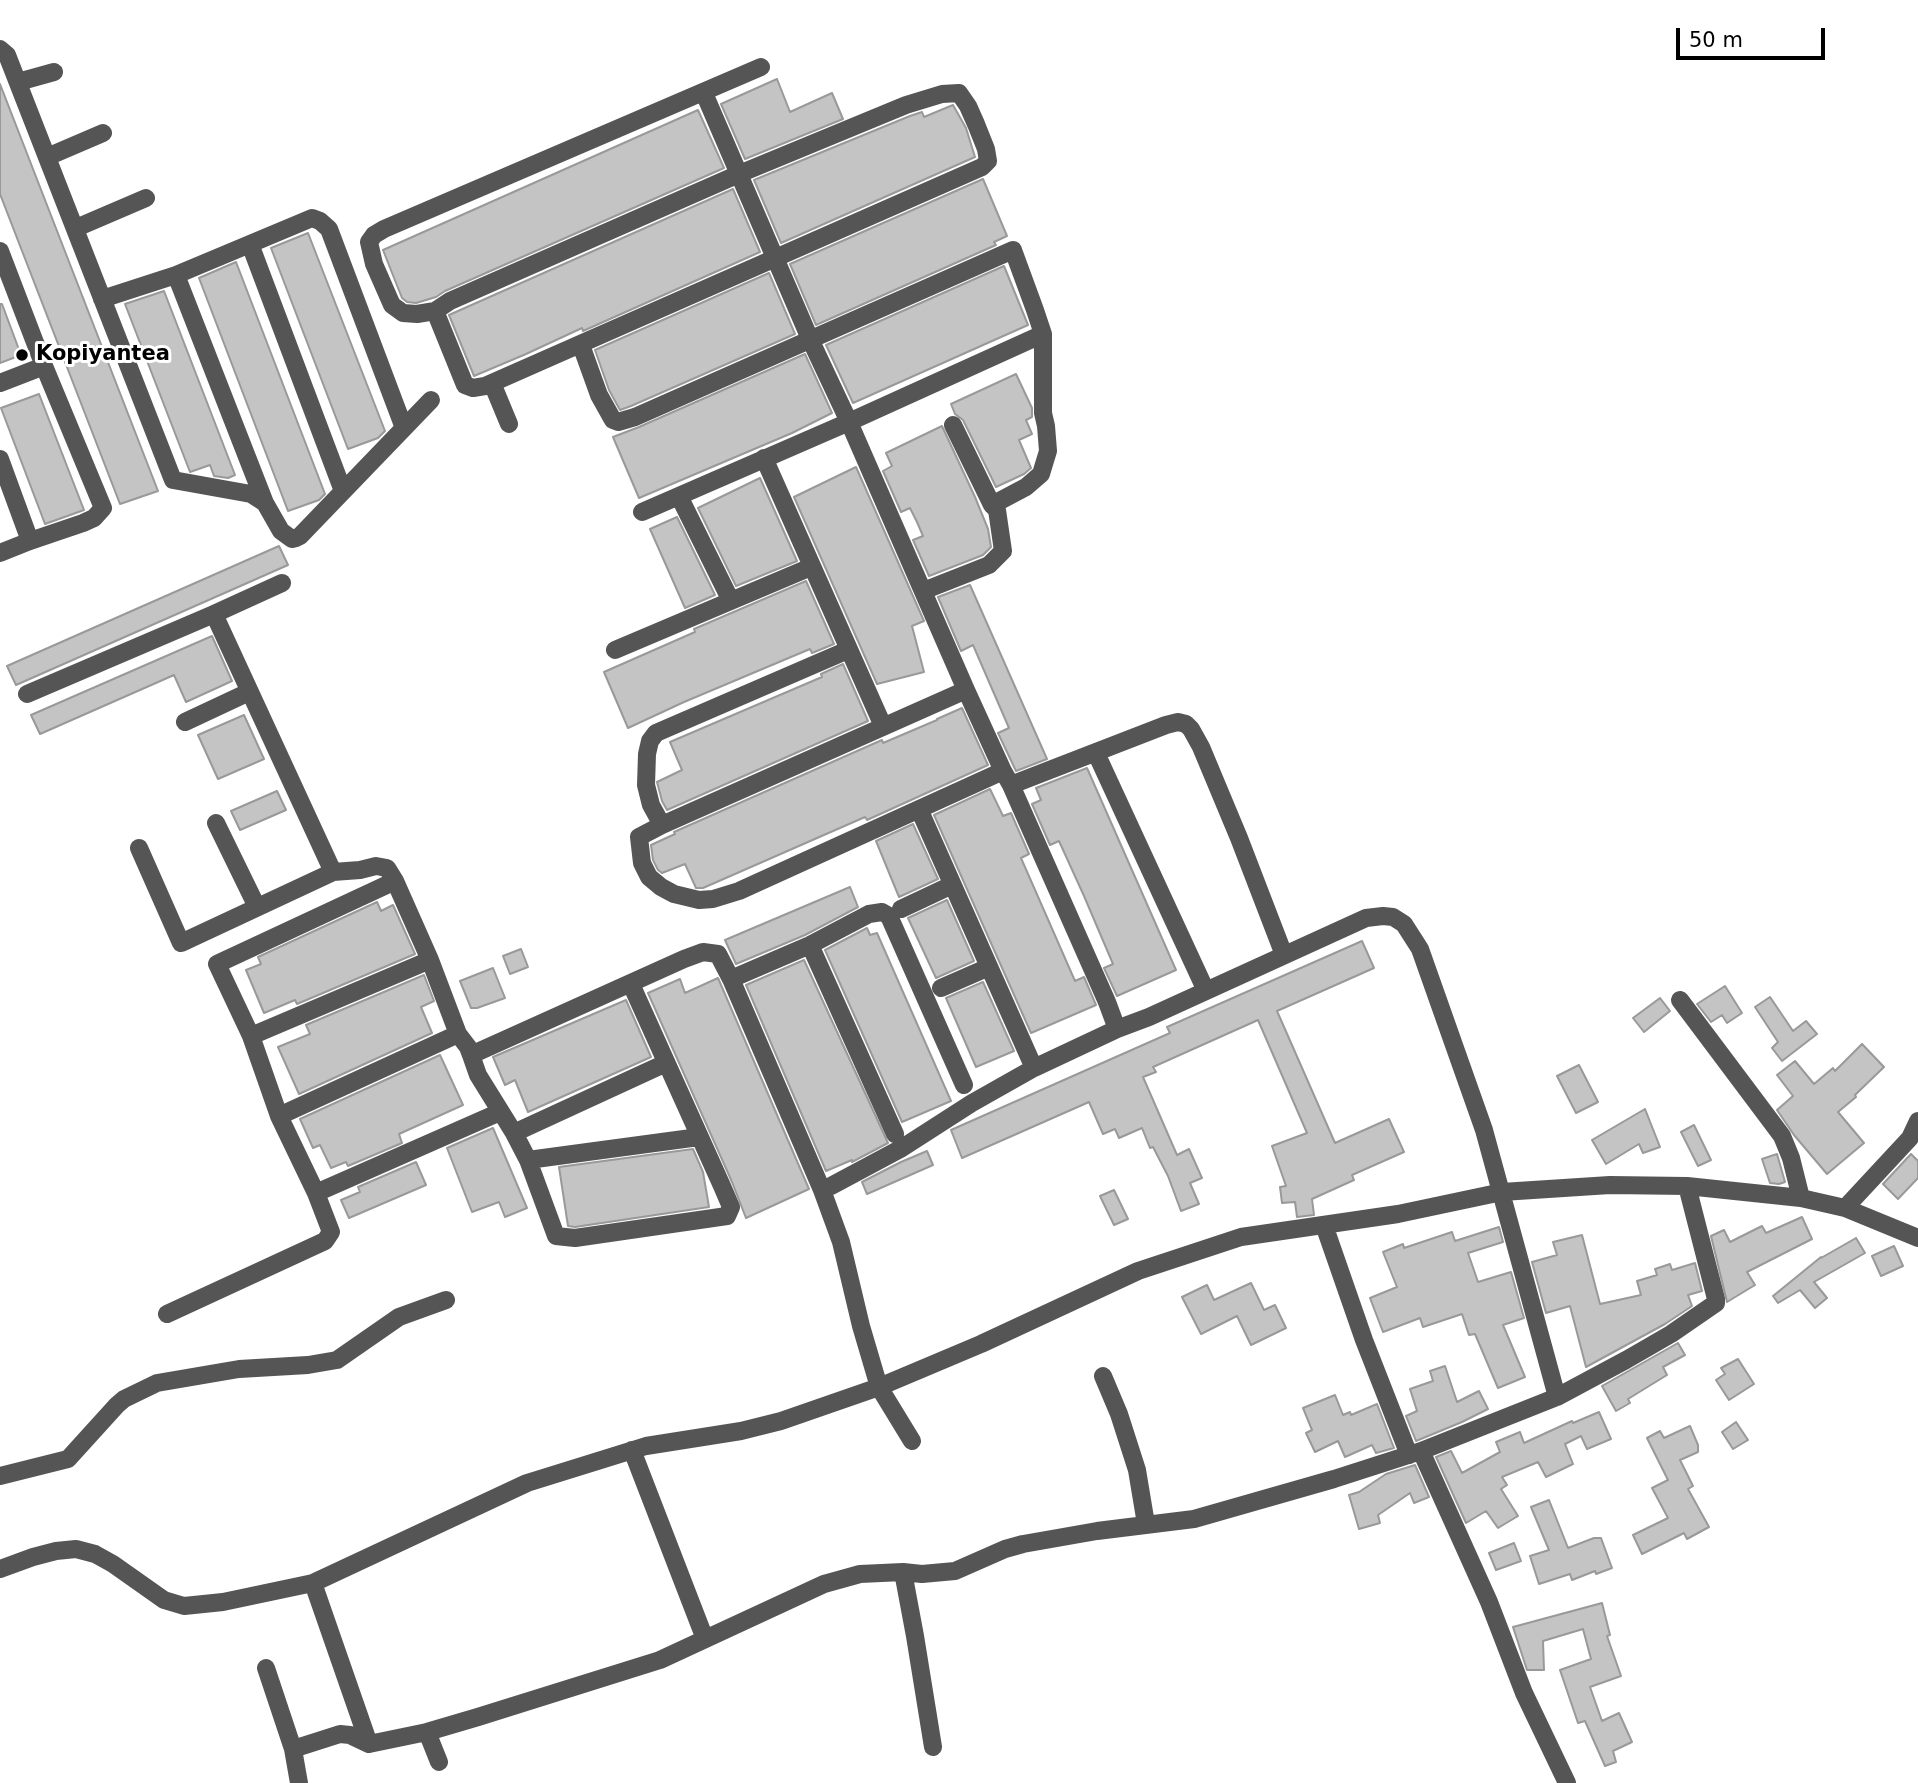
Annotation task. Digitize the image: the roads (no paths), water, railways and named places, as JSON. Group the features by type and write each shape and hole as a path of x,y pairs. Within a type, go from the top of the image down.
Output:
{"street":[{"path":"0,49 7,55 18,82 173,480 251,494 265,503"},
{"path":"435,311 465,385 473,388 492,383 982,167 988,161 976,124 959,93 942,94 906,105 738,174 462,296 435,311 403,313 392,304 374,264 369,242 374,235 761,67"},
{"path":"18,82 54,72"},
{"path":"704,93 810,339 1107,1002 1116,1029"},
{"path":"47,157 103,133"},
{"path":"76,228 146,198"},
{"path":"102,299 176,275 312,218 320,221 329,229 404,428"},
{"path":"250,244 343,491"},
{"path":"581,345 599,395 613,420 618,422 635,417 1013,250 1043,334 1043,413 1048,451 1041,474 1026,487 992,505"},
{"path":"0,251 103,508 94,518 83,523 0,553"},
{"path":"176,275 265,503 281,531 292,539 300,536 431,400"},
{"path":"642,512 1043,334"},
{"path":"0,383 44,366"},
{"path":"492,383 509,424"},
{"path":"923,591 989,565 1003,551 997,510 992,505 953,425"},
{"path":"764,458 883,726"},
{"path":"0,459 30,541"},
{"path":"679,496 731,601"},
{"path":"615,650 811,567"},
{"path":"27,694 282,583"},
{"path":"214,614 332,872"},
{"path":"662,825 651,805 646,785 648,747 656,733 848,650"},
{"path":"966,690 639,837 642,863 646,872 661,887 674,894 699,900 713,899 739,891 919,809 1007,778 1096,753 1173,723 1184,723 1191,729 1201,747 1284,955"},
{"path":"185,722 249,692"},
{"path":"1096,753 1206,991"},
{"path":"919,809 1034,1068"},
{"path":"216,823 257,907"},
{"path":"139,848 181,943 332,872 376,866 387,868 430,960 458,1034 468,1046 478,1075 528,1160 556,1236 575,1238 727,1216 731,1208 631,984"},
{"path":"167,1314 325,1241 331,1232 316,1193 279,1116 250,1036 217,964 395,881"},
{"path":"901,909 952,885"},
{"path":"731,979 810,945 869,914 882,912 889,916 964,1084"},
{"path":"831,1185 902,1147 1034,1068 1366,918 1393,917 1404,924 1420,949 1484,1130 1557,1397"},
{"path":"810,945 895,1134"},
{"path":"471,1055 703,952 718,954 822,1190 841,1242 879,1387 912,1441"},
{"path":"250,1036 430,960"},
{"path":"941,988 989,967"},
{"path":"1680,1000 1782,1136 1791,1158 1801,1198"},
{"path":"279,1116 458,1034"},
{"path":"514,1133 666,1063"},
{"path":"316,1193 500,1112"},
{"path":"1845,1208 1910,1138 1918,1121"},
{"path":"528,1160 699,1137"},
{"path":"0,1569 33,1557 76,1549 95,1554 164,1600 184,1606 223,1602 313,1583 527,1483 632,1450 741,1431 780,1421 879,1387 981,1344 1138,1271 1241,1237 1398,1214 1502,1192 1609,1185 1687,1186 1801,1198 1845,1208 1918,1238"},
{"path":"293,1749 340,1734 350,1735 369,1744 427,1732 660,1660 824,1584 860,1574 922,1574 955,1570 1023,1544 1194,1518 1415,1453 1557,1397 1671,1334 1716,1303 1687,1186"},
{"path":"1324,1225 1364,1340 1415,1453 1489,1602 1524,1693 1567,1783"},
{"path":"0,1476 68,1459 124,1399 157,1383 239,1369 308,1365 337,1360 389,1322 446,1300"},
{"path":"1103,1376 1119,1414 1137,1470 1146,1524"},
{"path":"632,1450 705,1639"},
{"path":"902,1572 933,1746"},
{"path":"313,1583 369,1744"},
{"path":"266,1668 293,1749 299,1783"},
{"path":"427,1732 439,1762"}],"place":[{"name":"Kopiyantea","path":"22,355"}]}
